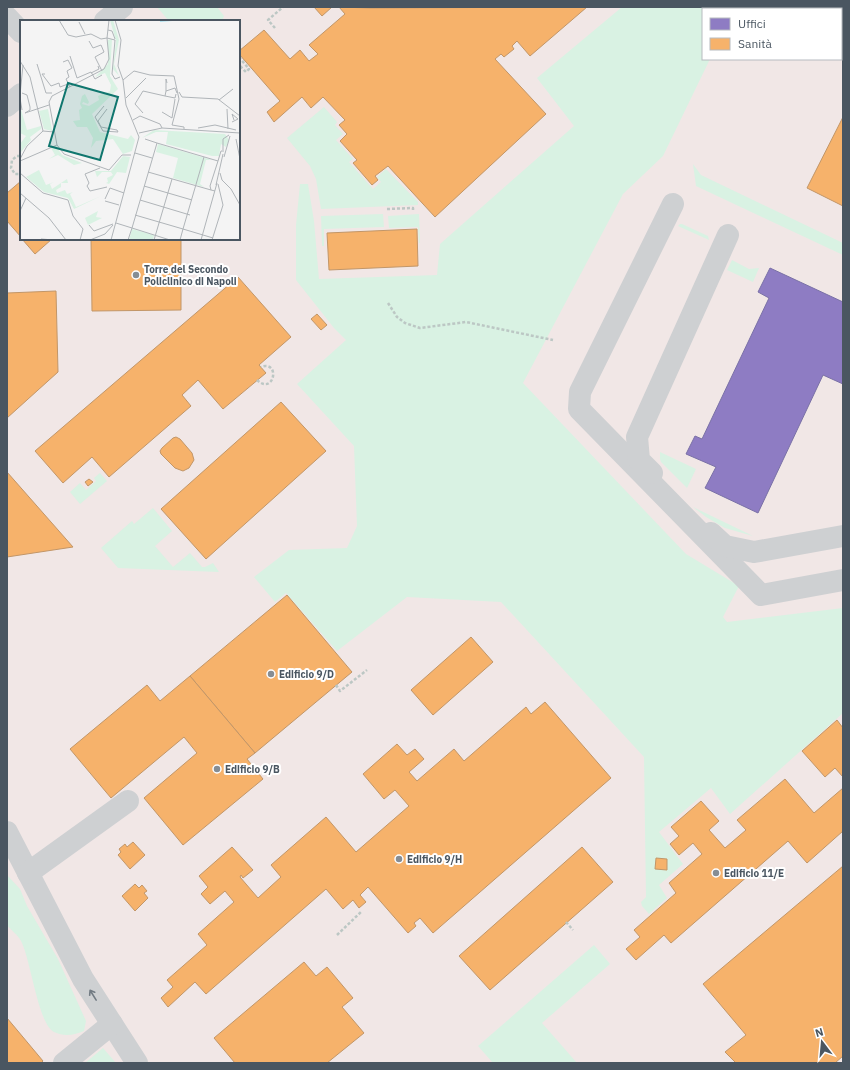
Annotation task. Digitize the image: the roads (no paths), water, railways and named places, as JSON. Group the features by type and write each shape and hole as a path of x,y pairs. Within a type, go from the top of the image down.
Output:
{"lane":[{"path":"106,20 122,7"},
{"path":"7,17 20,31"},
{"path":"7,106 20,95"},
{"path":"673,204 580,392 579,409 761,595 843,580"},
{"path":"728,235 637,437 639,460 675,498 725,546 754,552 843,536"},
{"path":"28,873 128,801"},
{"path":"7,834 83,979 137,1063"},
{"path":"64,1063 112,1024"}],"place":[{"name":"Torre del Secondo Policlinico di Napoli","path":"136,275"},
{"name":"Edificio 9/D","path":"271,674"},
{"name":"Edificio 9/B","path":"217,769"},
{"name":"Edificio 9/H","path":"399,859"},
{"name":"Edificio 11/E","path":"716,873"}]}
